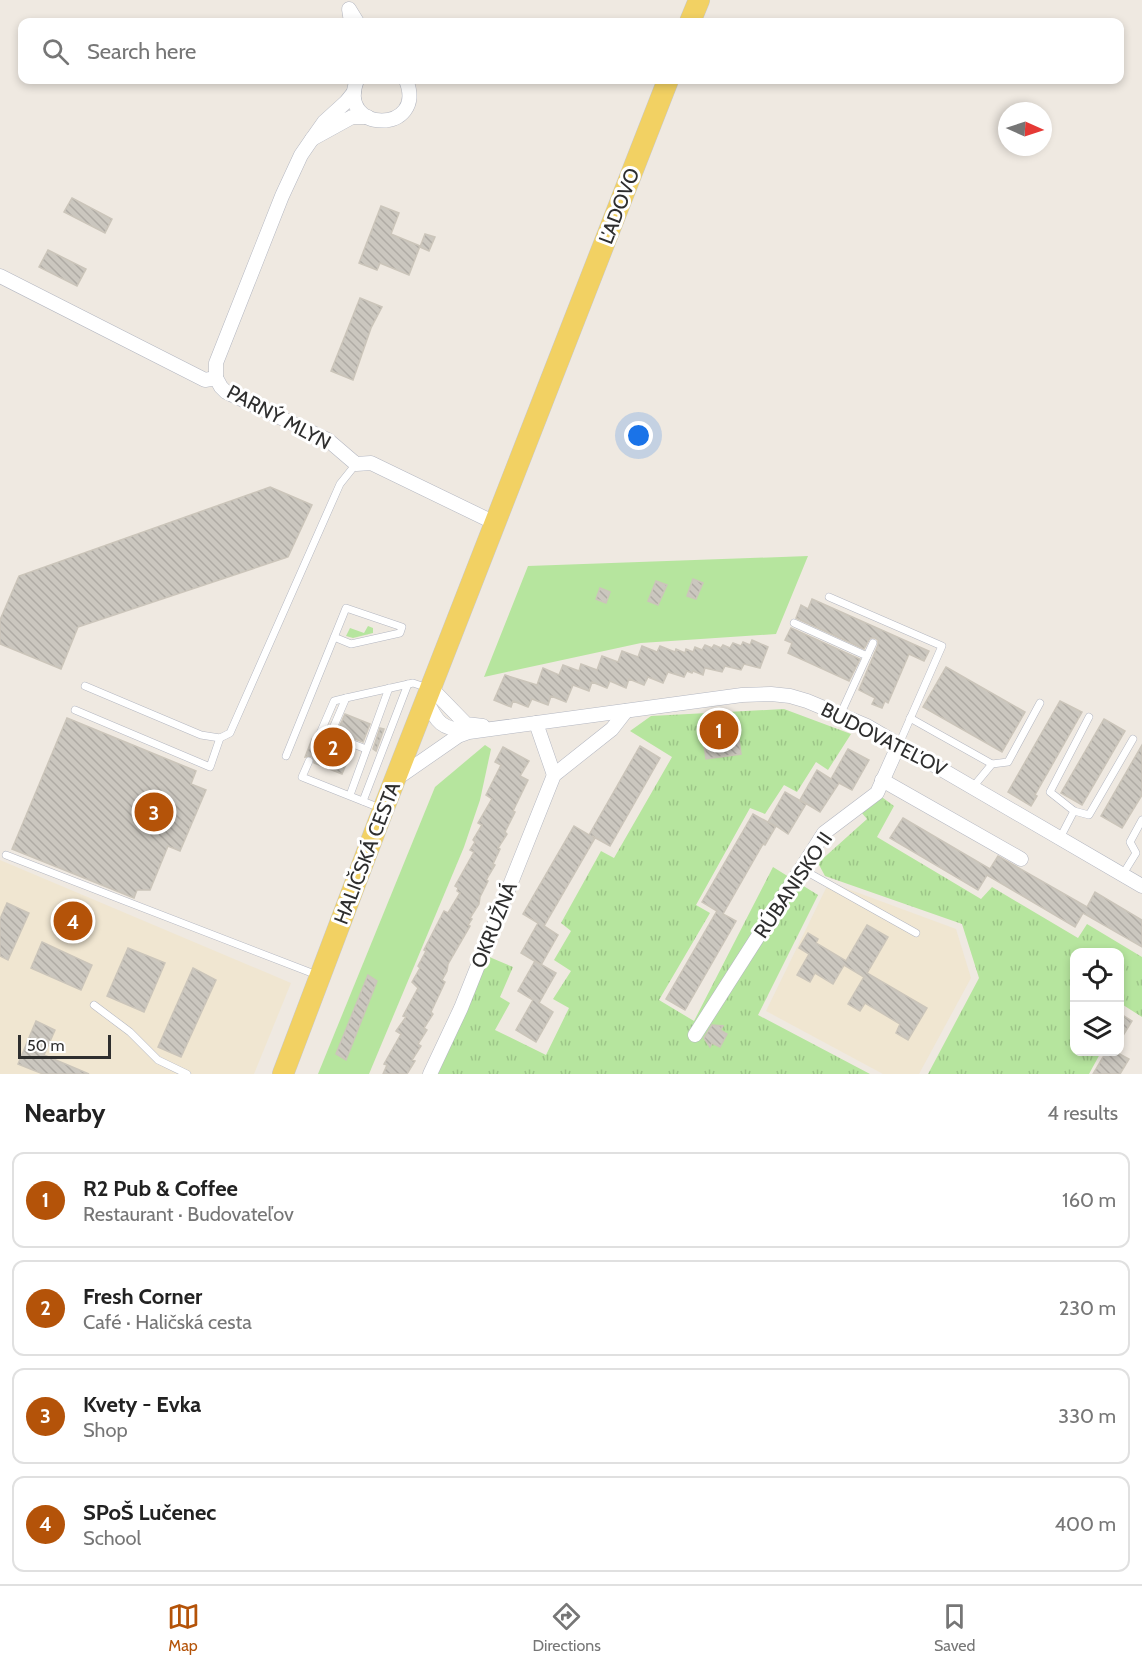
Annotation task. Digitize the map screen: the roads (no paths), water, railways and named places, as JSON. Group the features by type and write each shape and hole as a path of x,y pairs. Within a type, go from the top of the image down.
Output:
{"main road":[{"path":"692,18 699,0"},
{"name":"ĽADOVO","path":"495,523 666,84"},
{"name":"HALIČSKÁ CESTA","path":"284,1074 383,810 495,523"}],"street":[{"path":"312,138 352,117 368,117 384,121 397,117 403,112 409,100 407,84"},
{"path":"355,86 356,105 368,117"},
{"path":"216,378 216,363 282,195 301,155 324,122 346,102 355,86"},
{"name":"PARNÝ MLYN","path":"0,276 205,380 216,378 220,387 226,392 328,440 356,464"},
{"path":"356,464 372,463 495,523"},
{"name":"BUDOVATEĽOV","path":"429,694 466,724 491,727"},
{"name":"BUDOVATEĽOV","path":"429,694 438,723 450,729 469,732"},
{"name":"BUDOVATEĽOV","path":"396,779 458,736 491,727 742,695 771,694 798,698 840,713 899,744 1142,886"},
{"name":"OKRUŽNÁ","path":"430,1074 460,1008 554,775 612,729 626,711"},
{"path":"536,723 554,775"},
{"name":"RÚBANISKO II","path":"695,1035 824,833 877,793 899,744"},
{"path":"882,780 1021,859"}],"lane":[{"path":"84,686 201,735 220,738 230,733 339,484 356,464"},
{"path":"829,597 942,646 899,744"},
{"path":"286,756 334,637 346,608 402,627 400,633 351,644 334,637"},
{"path":"794,623 867,656"},
{"path":"840,713 873,643"},
{"path":"318,738 334,700 413,683 429,694"},
{"path":"363,801 408,684"},
{"path":"350,795 389,688"},
{"path":"346,698 330,735 366,749"},
{"path":"910,718 992,764 1008,762 1040,703"},
{"path":"75,710 210,767 220,738"},
{"path":"1089,717 1050,792 1074,811 1089,815 1132,739"},
{"path":"309,761 302,777 383,810"},
{"path":"973,787 992,764"},
{"path":"1060,838 1074,811"},
{"path":"1123,874 1139,854 1130,842 1142,820"},
{"path":"6,855 321,977"},
{"path":"800,868 916,933"},
{"path":"94,1005 130,1032 158,1060 187,1074"}],"place":[{"name":"R2 Pub & Coffee","path":"719,730"},
{"name":"Fresh Corner","path":"333,747"},
{"name":"Kvety - Evka","path":"154,812"},
{"name":"SPoŠ Lučenec","path":"73,921"}]}
